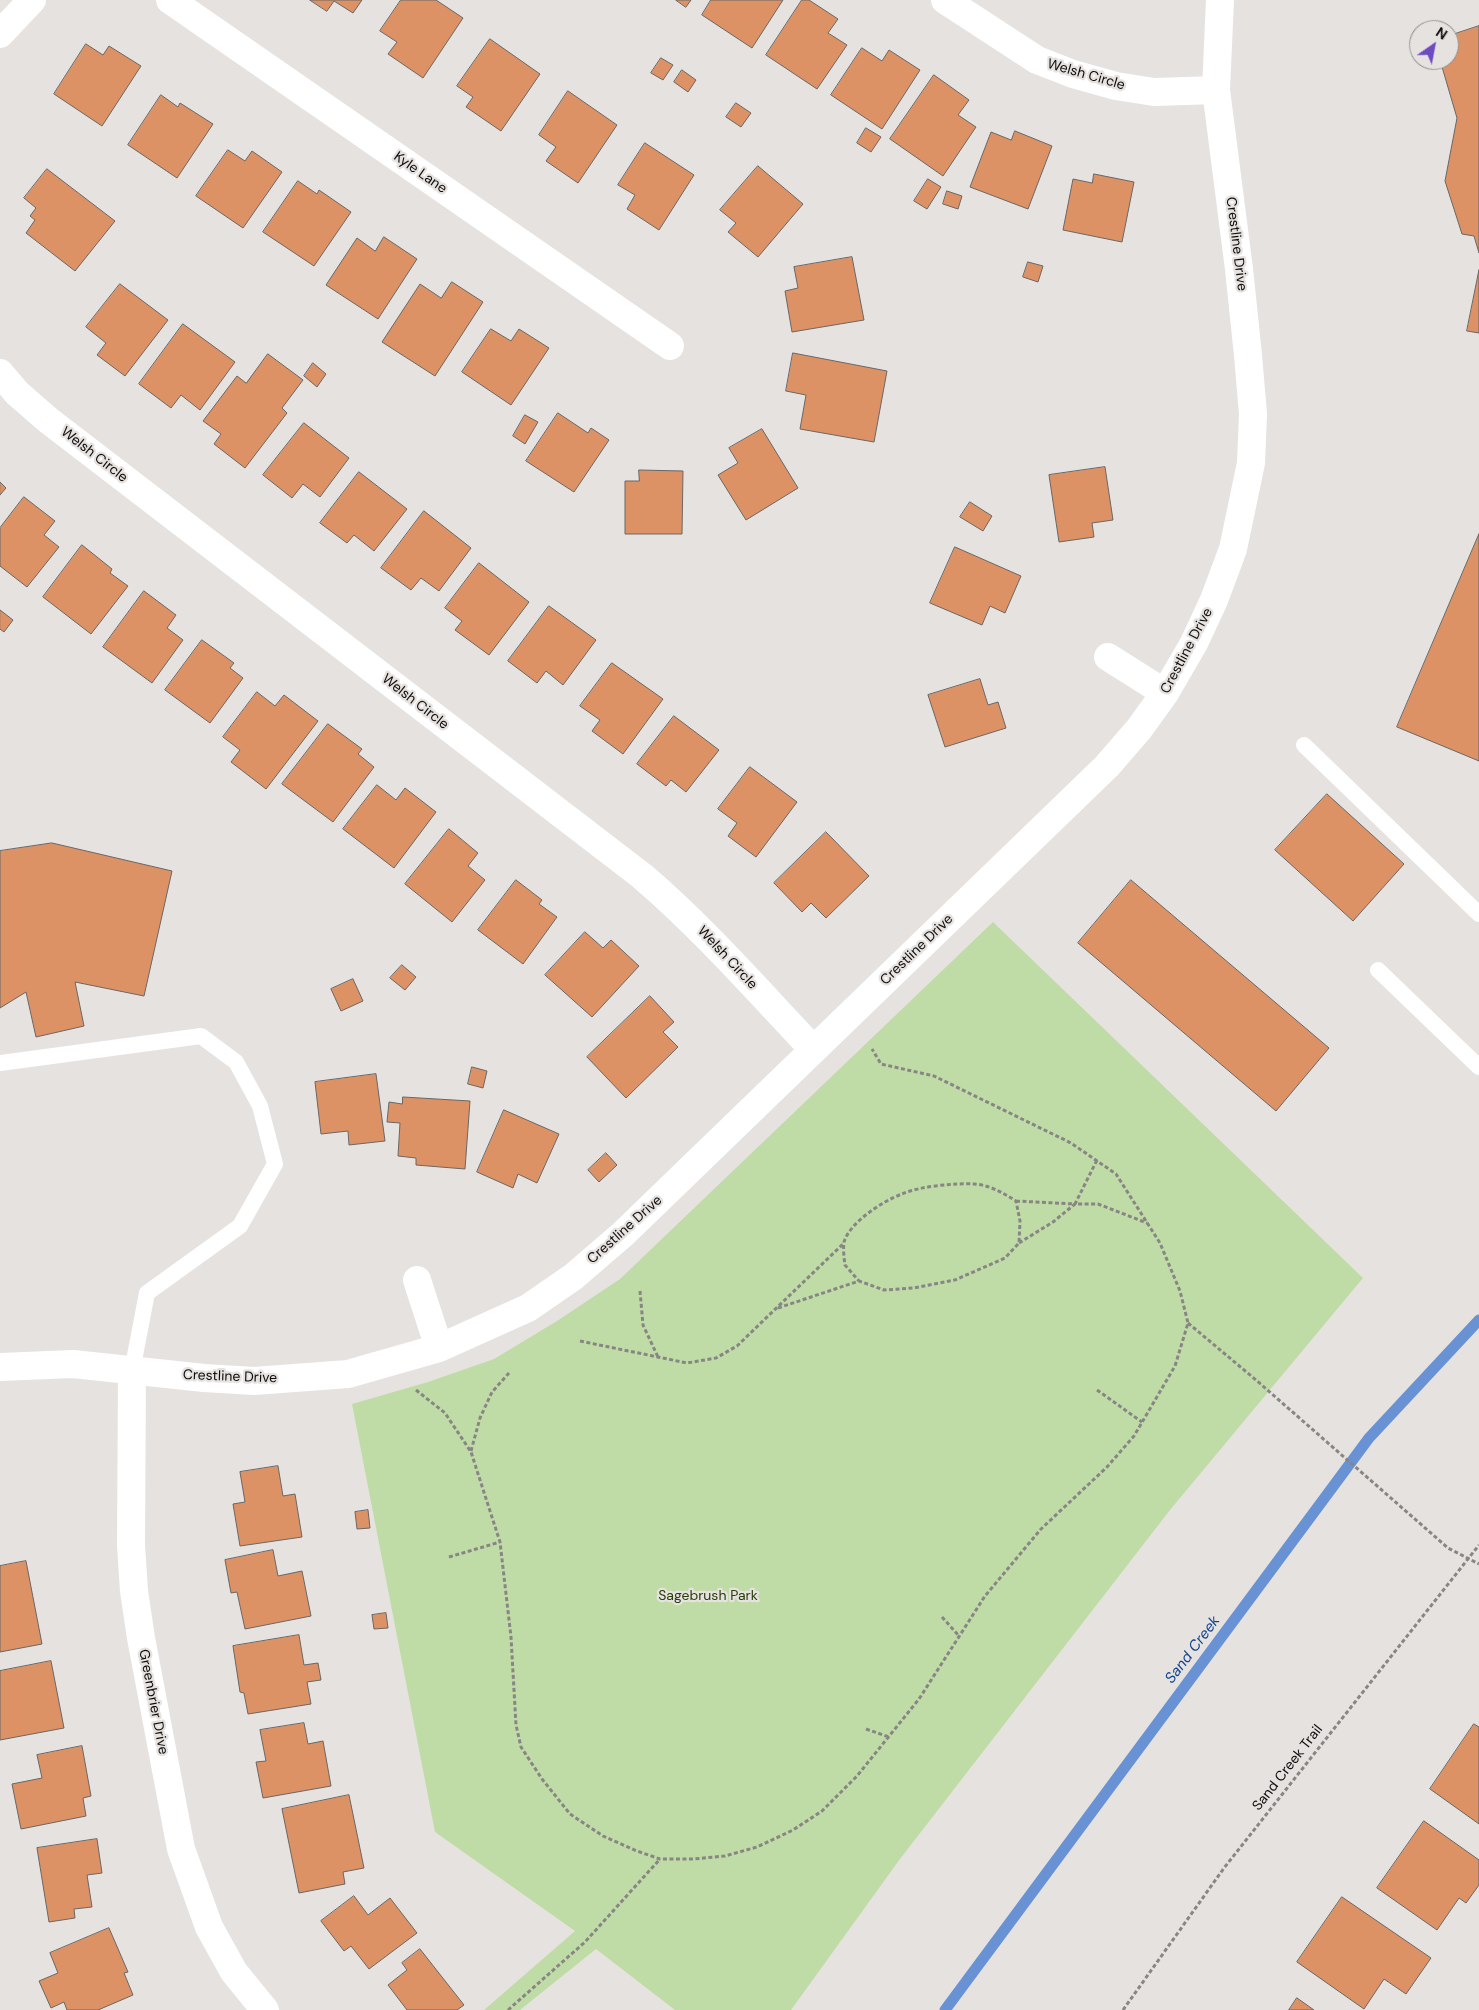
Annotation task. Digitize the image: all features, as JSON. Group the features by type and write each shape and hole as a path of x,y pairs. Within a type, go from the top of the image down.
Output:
{"street":[{"path":"0,34 32,0"},
{"name":"Kyle Lane","path":"170,0 670,346"},
{"name":"Welsh Circle","path":"945,0 1037,60 1073,74 1116,86 1154,92 1216,90"},
{"name":"Crestline Drive","path":"0,1367 73,1364 254,1381 348,1374 439,1348 528,1308 573,1277 624,1234 1107,766 1139,729 1165,693 1194,643 1214,600 1232,549 1251,463 1253,414 1240,269 1216,90 1220,0"},
{"name":"Welsh Circle","path":"0,373 18,394 48,420 642,876 706,936 813,1049"},
{"path":"1108,657 1165,693"},
{"path":"417,1280 439,1348"},
{"name":"Greenbrier Drive","path":"132,1371 131,1545 134,1591 141,1638 181,1850 209,1927 234,1972 265,2010"}],"lane":[{"path":"1304,745 1479,914"},
{"path":"1378,970 1479,1067"},
{"path":"0,1063 201,1036 236,1062 260,1106 275,1164 240,1226 147,1293 132,1371"}],"path":[{"path":"416,1390 445,1413 471,1452 500,1542 510,1637 516,1725 521,1747 542,1779 570,1814 602,1836 660,1859 694,1859 725,1856 756,1847 793,1830 822,1811 857,1776 919,1699 985,1596 1041,1530 1107,1467 1134,1436 1175,1366 1188,1323 1180,1291 1160,1243 1116,1174 1071,1143 934,1076 881,1064 872,1050"},
{"path":"844,1243 844,1265 859,1281 884,1290 914,1288 955,1280 1005,1258 1019,1243 1053,1222 1075,1204 1097,1160"},
{"path":"580,1340 687,1363 716,1358 737,1346 778,1308 844,1243 853,1227 872,1211 902,1193 936,1186 974,1184 998,1190 1016,1201 1098,1204 1148,1223"},
{"path":"1016,1201 1020,1220 1019,1243"},
{"path":"778,1308 859,1281"},
{"path":"640,1291 642,1325 658,1357"},
{"path":"1188,1323 1419,1524 1448,1548 1479,1564"},
{"path":"471,1452 480,1418 492,1392 509,1373"},
{"path":"1097,1390 1142,1422"},
{"path":"448,1557 500,1542"},
{"name":"Sand Creek Trail","path":"1123,2010 1224,1868 1479,1545"},
{"path":"942,1617 959,1636"},
{"path":"866,1729 889,1737"},
{"path":"508,2010 586,1942 660,1859"}],"green space":[{"name":"Sagebrush Park","path":"993,922 1363,1278 1170,1510 900,1859 791,2010 675,2010 596,1949 520,2010 484,2010 575,1931 435,1832 352,1404 428,1382 494,1359 557,1321 620,1279"}],"building":[{"path":"310,0 362,0 353,13 334,1 327,11"},
{"path":"401,0 436,0 463,18 423,78 388,54 397,42 380,31"},
{"path":"676,0 691,0 686,7"},
{"path":"711,0 783,0 752,48 702,15"},
{"path":"802,0 809,0 838,19 828,33 847,45 817,89 766,55"},
{"path":"1479,26 1479,253 1474,236 1462,234 1445,181 1457,118 1443,70 1459,70 1459,33"},
{"path":"490,39 540,74 501,131 466,107 473,97 457,86"},
{"path":"86,44 103,55 109,46 141,66 102,126 54,94"},
{"path":"862,48 882,61 889,50 920,70 882,129 831,95"},
{"path":"661,58 673,65 663,80 651,73"},
{"path":"682,70 696,80 688,92 674,82"},
{"path":"934,75 969,100 958,115 976,127 943,176 890,139"},
{"path":"568,91 617,125 578,183 546,161 556,147 539,135"},
{"path":"161,95 178,107 180,103 213,124 177,178 128,145"},
{"path":"736,103 751,113 741,127 726,117"},
{"path":"866,128 881,137 871,152 857,143"},
{"path":"1015,131 1052,146 1028,209 970,187 991,132 1011,140"},
{"path":"645,143 694,175 659,230 627,209 635,195 618,185"},
{"path":"228,150 245,161 252,151 282,172 243,228 196,196"},
{"path":"758,166 803,204 758,257 728,232 736,223 720,210"},
{"path":"47,169 115,221 75,271 26,233 35,220 30,216 36,208 24,198"},
{"path":"1094,174 1134,182 1122,242 1063,230 1073,179 1092,183"},
{"path":"928,179 941,187 927,209 914,201"},
{"path":"298,181 317,194 319,190 351,212 314,266 263,232"},
{"path":"947,191 962,196 958,209 943,204"},
{"path":"384,237 417,259 378,319 326,285 357,238 375,251"},
{"path":"852,257 864,320 792,332 785,291 798,288 794,267"},
{"path":"1028,262 1043,266 1038,282 1023,277"},
{"path":"1479,270 1479,333 1467,331"},
{"path":"452,282 483,302 435,376 382,342 420,284 441,298"},
{"path":"120,284 168,320 125,376 97,355 106,343 86,327"},
{"path":"183,324 235,362 200,410 181,395 171,408 139,384"},
{"path":"491,329 511,341 519,329 549,348 511,405 462,372"},
{"path":"793,353 887,371 874,442 800,429 806,395 786,391"},
{"path":"268,354 303,380 282,408 287,413 245,468 214,444 221,434 203,421 237,376 246,383"},
{"path":"313,363 326,374 317,387 304,376"},
{"path":"558,413 588,433 591,428 609,440 574,492 526,461"},
{"path":"525,415 538,422 525,444 513,436"},
{"path":"304,423 349,458 320,497 303,484 292,498 263,475"},
{"path":"762,429 798,488 746,520 718,475 738,463 729,448"},
{"path":"1105,467 1113,520 1092,523 1094,537 1059,542 1049,475"},
{"path":"639,470 683,471 682,534 625,534 625,481 639,481"},
{"path":"359,472 407,509 374,551 354,535 347,543 320,523"},
{"path":"0,482 6,488 0,495"},
{"path":"24,497 55,521 44,535 59,547 27,587 0,566 0,528"},
{"path":"970,502 992,516 983,531 960,517"},
{"path":"424,511 471,548 439,591 421,578 411,590 381,568"},
{"path":"1479,534 1479,761 1397,727"},
{"path":"82,545 112,569 110,573 128,586 91,634 43,597"},
{"path":"955,547 1021,576 1005,613 990,606 982,625 930,603"},
{"path":"479,563 529,602 489,655 455,630 462,621 445,608"},
{"path":"144,591 176,615 167,628 183,640 152,683 103,647"},
{"path":"549,606 596,640 563,685 546,671 537,683 508,661"},
{"path":"0,610 13,620 4,632 0,629"},
{"path":"202,640 234,663 230,668 243,678 210,723 165,690"},
{"path":"612,663 663,699 623,754 592,731 600,720 580,706"},
{"path":"980,679 988,705 998,702 1006,728 945,747 928,695"},
{"path":"257,692 275,706 284,695 318,721 266,789 231,762 240,750 223,737"},
{"path":"674,716 719,750 686,792 671,780 666,786 637,764"},
{"path":"328,724 362,749 358,754 374,767 333,822 282,784"},
{"path":"750,767 797,802 756,857 728,836 737,823 718,809"},
{"path":"377,785 396,800 405,788 436,812 394,868 343,829"},
{"path":"1327,794 1404,864 1353,921 1275,850"},
{"path":"449,829 478,853 468,866 485,880 452,922 405,884"},
{"path":"826,832 869,876 826,918 811,903 802,912 774,883"},
{"path":"52,843 172,871 144,996 75,982 84,1026 36,1037 26,992 0,1008 0,851"},
{"path":"516,880 542,900 539,904 557,917 523,964 478,930"},
{"path":"1131,880 1329,1048 1276,1111 1078,943"},
{"path":"585,932 603,948 611,940 639,966 592,1017 545,975"},
{"path":"402,965 416,977 405,990 390,978"},
{"path":"353,979 363,1001 341,1011 331,989"},
{"path":"650,996 674,1022 663,1032 678,1047 626,1098 587,1057"},
{"path":"472,1067 487,1071 483,1088 468,1084"},
{"path":"376,1074 385,1141 349,1145 348,1131 321,1134 315,1082"},
{"path":"403,1097 470,1101 465,1169 416,1165 416,1158 398,1156 400,1123 387,1122 389,1102 402,1104"},
{"path":"504,1110 559,1134 537,1183 518,1174 513,1188 477,1172"},
{"path":"606,1153 617,1165 599,1182 588,1170"},
{"path":"278,1466 283,1496 295,1494 302,1537 240,1546 233,1504 245,1502 240,1472"},
{"path":"368,1510 370,1528 357,1529 355,1512"},
{"path":"273,1550 278,1576 302,1571 311,1616 245,1629 237,1592 231,1593 225,1560"},
{"path":"26,1561 42,1644 0,1652 0,1566"},
{"path":"386,1613 388,1628 374,1629 372,1615"},
{"path":"299,1635 304,1665 318,1663 321,1680 307,1682 311,1704 248,1714 244,1693 240,1692 233,1646"},
{"path":"51,1661 64,1728 0,1740 0,1671"},
{"path":"304,1723 308,1744 323,1741 331,1786 263,1798 256,1762 266,1761 260,1730"},
{"path":"1474,1724 1479,1727 1479,1824 1430,1789"},
{"path":"82,1746 91,1796 83,1798 86,1816 21,1829 12,1784 42,1778 37,1755"},
{"path":"349,1795 364,1868 343,1872 345,1884 299,1893 282,1809"},
{"path":"1424,1821 1479,1860 1479,1885 1466,1903 1459,1898 1437,1930 1377,1888"},
{"path":"97,1839 102,1873 87,1875 92,1907 74,1909 75,1918 49,1922 37,1848"},
{"path":"354,1896 368,1915 390,1898 417,1933 369,1969 351,1946 344,1951 321,1921"},
{"path":"1342,1897 1431,1958 1406,1994 1384,1979 1364,2009 1297,1962"},
{"path":"109,1928 128,1972 124,1973 133,1995 98,2010 67,2010 64,2002 51,2008 39,1981 58,1973 50,1953"},
{"path":"420,1949 464,2005 457,2010 407,2010 388,1985 407,1970 402,1963"},
{"path":"1297,1998 1314,2010 1289,2010"}],"waterway":[{"name":"Sand Creek","path":"945,2010 1369,1438 1479,1320"}]}
